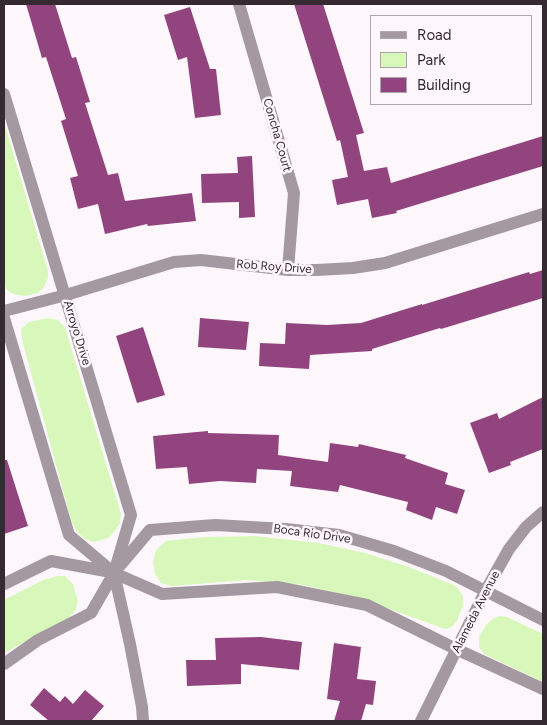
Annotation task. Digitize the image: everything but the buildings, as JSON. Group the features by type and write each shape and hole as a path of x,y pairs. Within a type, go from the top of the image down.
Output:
{"street":[{"name":"Concha Court","path":"239,4 294,193 288,270"},
{"name":"Arroyo Drive","path":"4,94 131,515 114,573 142,707 142,721"},
{"name":"Rob Roy Drive","path":"4,311 66,295 174,262 201,260 288,270 353,268 384,263 543,214"},
{"path":"4,318 69,535 114,573"},
{"name":"Alameda Avenue","path":"422,721 456,649 509,549 526,527 543,512"},
{"name":"Boca Rio Drive","path":"4,664 38,640 91,614 114,573 150,530 215,525 286,529 339,535 394,551 446,571 543,620"},
{"path":"4,584 51,561 114,573 162,594 277,587 367,604 456,649 543,689"}],"green space":[{"path":"4,122 48,271 48,278 44,287 38,293 26,296 9,292 4,285"},
{"path":"48,318 58,320 65,327 121,514 120,523 114,532 108,538 94,542 85,539 77,532 71,520 22,340 21,329 29,322"},
{"path":"254,536 319,543 365,553 409,567 456,586 463,596 463,605 457,621 452,627 445,629 359,598 303,585 247,580 172,586 161,583 155,574 153,562 156,550 166,541 204,537"},
{"path":"65,576 73,584 78,601 75,611 68,619 4,653 4,600 43,580"},
{"path":"499,616 507,617 543,634 543,682 484,654 479,647 479,637 486,625 492,619"}]}
